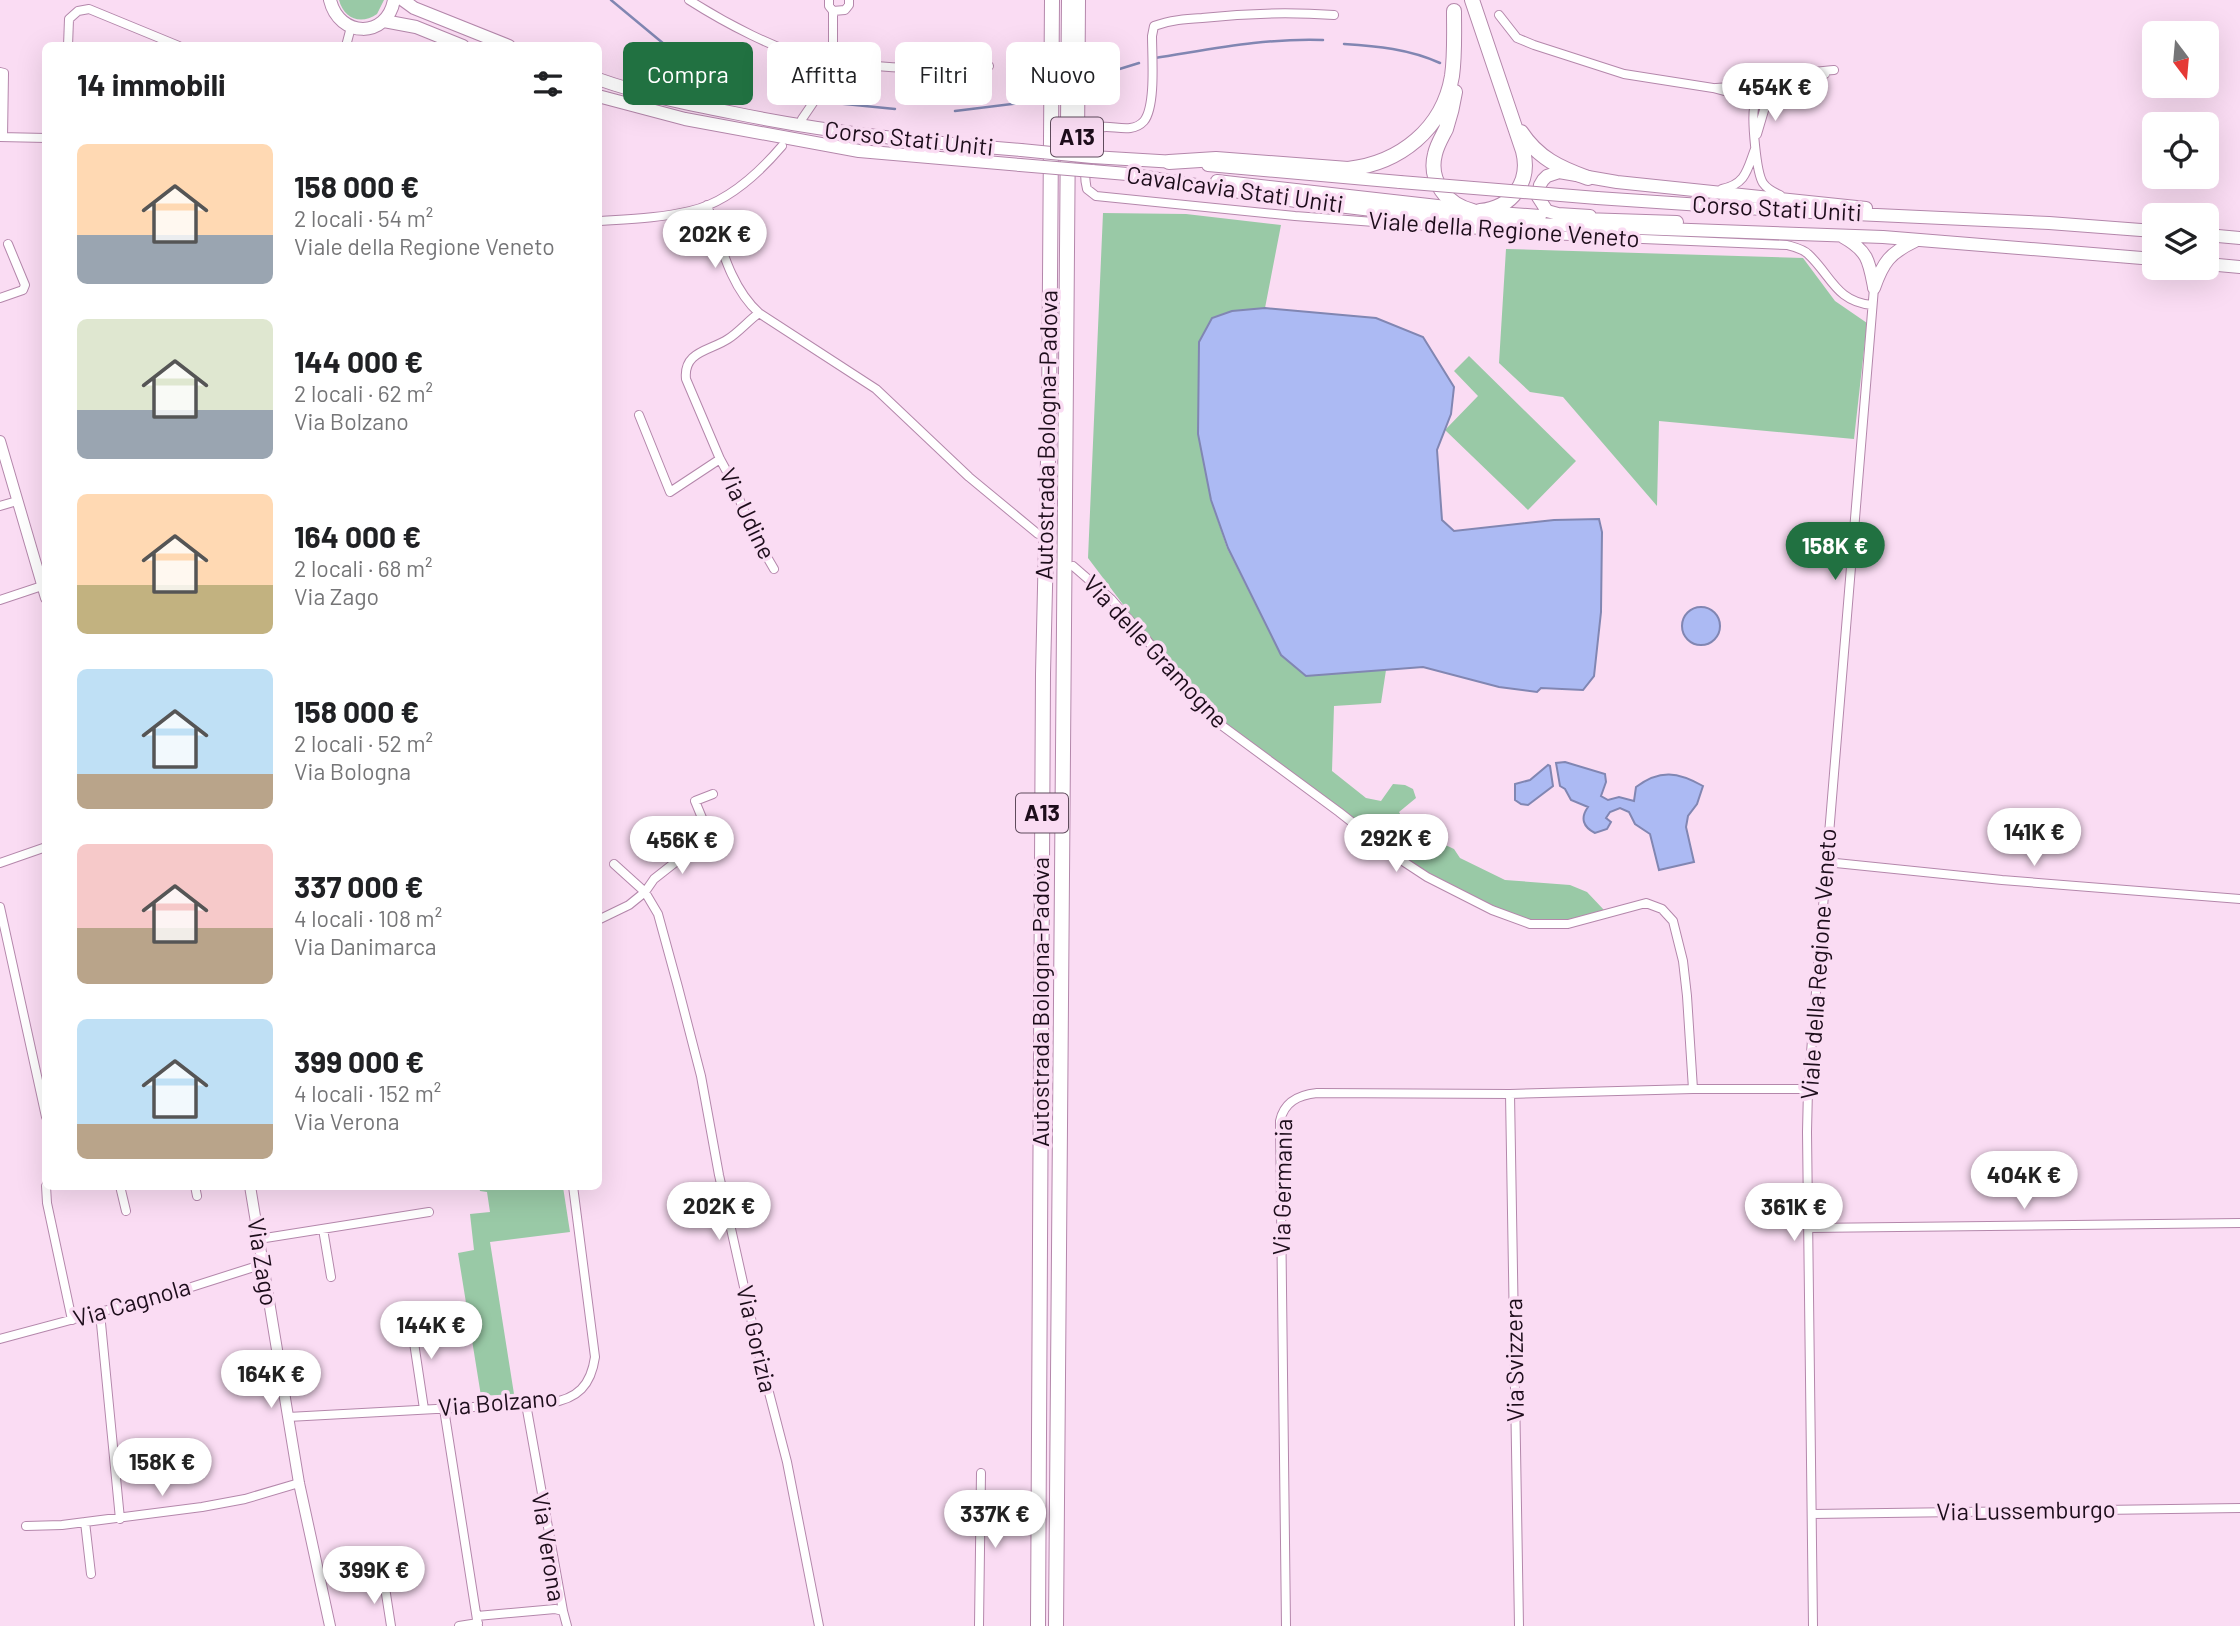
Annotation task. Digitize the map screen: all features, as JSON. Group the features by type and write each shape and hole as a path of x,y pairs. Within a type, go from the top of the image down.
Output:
{"highway":[{"name":"Autostrada Bologna-Padova","path":"1038,1626 1043,674 1049,416 1052,0"},
{"name":"Autostrada Bologna-Padova","path":"1056,1626 1069,0"},
{"name":"A13","path":"1068,274 1079,118 1079,0"},
{"path":"1453,6 1458,54 1457,80 1450,116 1435,153 1436,180 1444,194 1459,207 1476,211 1496,208 1510,199 1518,189 1524,175 1523,151 1472,0"},
{"path":"1169,162 1216,159 1348,169 1363,168 1395,156 1422,136 1441,109 1451,77 1453,6"},
{"path":"1504,100 1530,146 1555,164 1588,178"}],"main road":[{"path":"329,0 337,17 351,27 368,29 383,21 390,13 394,0"},
{"path":"403,0 414,8 499,42"},
{"path":"383,21 416,27 453,42"},
{"name":"Corso Stati Uniti","path":"602,80 677,102 860,135 1021,150"},
{"name":"Cavalcavia Stati Uniti","path":"602,97 785,142 1127,174 1296,201 1431,217"},
{"name":"Cavalcavia Stati Uniti","path":"1021,150 1400,182"},
{"path":"1883,237 1558,214 1547,211 1538,197 1540,185 1547,176 1559,172 1588,178 1946,217"},
{"path":"1127,174 1177,175 1476,211 1564,218 1633,219"},
{"name":"Corso Stati Uniti","path":"1400,182 1790,211 2049,222 2142,230"},
{"name":"Corso Stati Uniti","path":"1431,217 1554,225 1883,237 2142,259"},
{"path":"2219,236 2240,238"},
{"path":"1842,237 1855,244 1866,255 1874,288"},
{"path":"1874,288 1882,266 1891,256 1919,240"},
{"path":"2219,265 2240,267"}],"street":[{"path":"689,0 713,15 771,42"},
{"path":"829,0 833,11 832,42"},
{"path":"833,11 845,10 849,0"},
{"path":"68,42 69,19 78,11 89,9 169,42"},
{"name":"Viale della Regione Veneto","path":"1334,15 1245,13 1154,26 1151,103 1145,119 1138,125 1098,128 1090,132 1086,143 1087,189 1096,196 1295,216 1547,235 1787,245 1806,252 1836,289 1853,302 1872,305"},
{"path":"1499,15 1517,38 1534,45 1624,74 1713,88 1743,96 1758,93 1778,80 1834,70 1786,88 1768,100 1747,172 1741,182 1733,187 1714,191"},
{"path":"347,42 351,27"},
{"path":"0,72 4,73 1,137 42,138"},
{"path":"1758,93 1768,100"},
{"path":"1758,93 1754,106 1759,174 1770,191 1789,200"},
{"path":"799,123 811,105"},
{"path":"602,221 690,211 707,205 754,174 785,142"},
{"path":"707,205 738,286 749,304 876,389 969,477 1038,534"},
{"path":"0,298 23,290 26,285 8,244"},
{"name":"Viale della Regione Veneto","path":"1813,1626 1808,1089 1874,288"},
{"name":"Via Udine","path":"759,313 728,339 692,357 685,368 685,379 753,533 774,569"},
{"name":"Via Udine","path":"639,415 670,492 720,459"},
{"path":"0,441 42,586 0,600"},
{"path":"0,506 17,501"},
{"name":"Via delle Gramogne","path":"1073,566 1111,599 1217,722 1339,811 1395,856 1427,877 1492,910 1530,924 1568,925 1646,903 1662,909 1673,921 1683,961 1693,1089"},
{"path":"602,918 629,905 645,892 654,879 682,857 712,842 695,801 713,794"},
{"path":"0,863 42,848"},
{"path":"1826,862 2002,880 2240,899"},
{"name":"Via Gorizia","path":"614,864 645,892 659,914 701,1076 719,1175 759,1354 787,1462 819,1626"},
{"path":"0,907 42,1082"},
{"name":"Via Germania","path":"1286,1626 1280,1121 1284,1109 1296,1098 1317,1093 1510,1094 1808,1089"},
{"name":"Via Svizzera","path":"1510,1094 1519,1626"},
{"path":"46,1190 72,1320"},
{"path":"121,1190 126,1211"},
{"name":"Via Zago","path":"251,1190 299,1483 330,1626"},
{"name":"Via Bolzano","path":"288,1417 526,1404 560,1401 573,1396 586,1385 593,1373 595,1357 574,1190"},
{"path":"259,1239 429,1212"},
{"path":"1808,1228 2240,1223"},
{"path":"323,1229 331,1277"},
{"name":"Via Cagnola","path":"0,1339 263,1266"},
{"path":"100,1313 120,1519"},
{"path":"410,1316 424,1409"},
{"name":"Via Verona","path":"458,1626 555,1609 563,1611 526,1404"},
{"path":"444,1409 478,1622"},
{"path":"979,1626 981,1473"},
{"path":"26,1526 120,1519 246,1499 299,1483"},
{"name":"Via Lussemburgo","path":"1812,1514 2240,1508"},
{"path":"85,1522 92,1574"},
{"path":"384,1581 391,1626"},
{"path":"563,1611 567,1626"}],"green space":[{"path":"339,0 384,0 377,14 359,19 349,16"},
{"path":"1103,213 1186,214 1281,225 1265,308 1232,311 1211,500 1227,548 1281,655 1306,676 1386,670 1381,703 1334,706 1332,771 1366,798 1381,801 1393,784 1413,789 1416,798 1399,812 1407,827 1454,849 1460,858 1505,880 1570,885 1587,892 1604,910 1566,920 1531,920 1490,913 1427,876 1342,810 1217,721 1180,680 1088,558"},
{"path":"1506,249 1803,258 1835,301 1867,323 1854,439 1659,421 1657,506 1563,397 1530,392 1499,363"},
{"path":"1469,356 1576,461 1528,510 1445,430 1478,396 1454,371"},
{"path":"563,1190 570,1232 490,1242 514,1394 481,1396 458,1253 474,1250 470,1214 490,1212 487,1192 480,1191"}],"water":[{"path":"1265,308 1376,318 1423,337 1454,387 1451,414 1437,450 1442,520 1454,531 1554,520 1599,519 1602,532 1601,612 1594,676 1583,690 1541,688 1537,692 1499,687 1423,667 1306,676 1281,655 1228,548 1211,500 1198,434 1199,342 1212,318 1232,311"},
{"path":"1701,607 1714,613 1720,626 1714,639 1701,645 1688,639 1682,626 1688,613"},
{"path":"1565,762 1605,774 1606,782 1601,796 1608,800 1619,797 1634,801 1636,787 1661,775 1677,775 1703,786 1697,804 1688,816 1686,827 1694,862 1659,870 1650,834 1635,824 1629,812 1620,808 1610,812 1606,818 1611,822 1607,829 1595,833 1591,831 1585,825 1584,818 1588,807 1571,800 1560,786 1556,763"},
{"path":"1548,765 1553,786 1528,805 1515,800 1515,784 1530,780"}],"waterway":[{"path":"611,0 662,42"},
{"path":"1155,58 1259,42 1323,40"},
{"path":"1344,44 1405,51 1440,63"},
{"path":"1120,69 1139,63"},
{"path":"855,105 895,109"},
{"path":"955,111 1006,105"}]}
